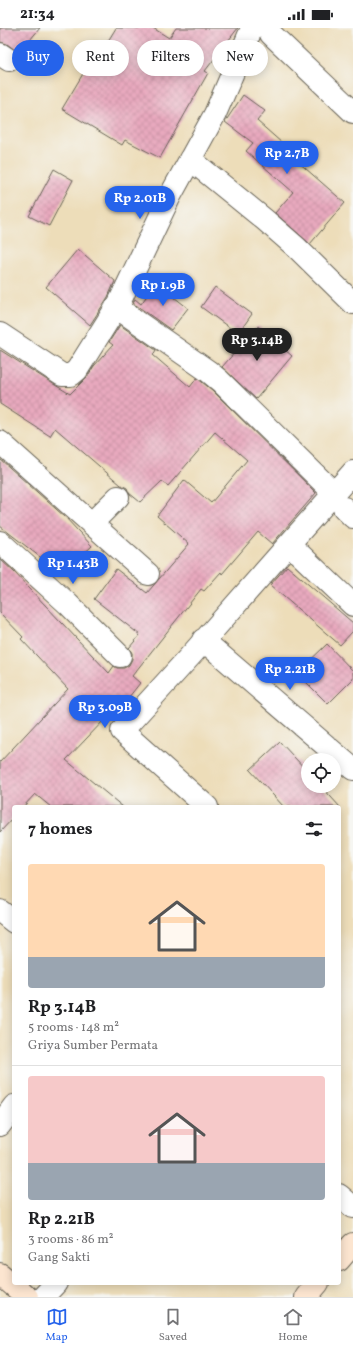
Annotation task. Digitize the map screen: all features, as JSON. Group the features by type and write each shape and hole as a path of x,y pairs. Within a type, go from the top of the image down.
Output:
{"street":[{"path":"0,334 62,375 71,375 77,370 116,307 169,198 262,31 353,112"},
{"path":"190,159 292,243 353,304"},
{"path":"116,307 220,380 344,506"},
{"path":"0,442 148,574"},
{"path":"205,805 122,731 193,654 203,640 289,544 344,506 353,472"},
{"path":"92,523 118,497"},
{"path":"0,542 68,604 120,656"},
{"path":"289,544 353,605"},
{"path":"203,640 353,769"},
{"path":"0,911 12,920"},
{"path":"0,1125 12,1109"},
{"path":"341,1197 353,1207"},
{"path":"341,1258 353,1244"},
{"path":"0,1274 12,1284"},
{"path":"13,1285 27,1297"},
{"path":"43,1297 54,1285"},
{"path":"306,1297 316,1285"}],"building":[{"path":"0,28 40,28 30,40 12,40 12,48 7,44 0,42"},
{"path":"116,28 153,28 169,38 176,28 238,28 229,40 212,40 212,62 205,71 208,73 160,158 125,140 122,145 62,109 82,76 129,76 129,40 109,40"},
{"path":"243,95 265,111 257,121 291,151 289,154 345,203 310,244 275,213 293,192 246,151 253,143 225,122"},
{"path":"54,169 73,180 49,226 29,216"},
{"path":"78,249 115,281 108,297 90,325 46,287"},
{"path":"156,283 188,308 171,330 133,303 135,299 141,304"},
{"path":"215,287 252,314 238,334 201,307"},
{"path":"120,325 156,350 153,355 190,387 197,378 212,390 316,493 272,544 258,532 222,574 221,572 204,591 201,589 132,676 140,683 110,721 106,718 66,760 121,805 49,805 35,794 25,805 12,805 12,819 0,832 0,762 68,689 21,639 23,637 0,613 0,559 109,673 114,666 117,668 124,668 129,665 132,659 132,653 129,648 140,635 94,599 116,569 147,593 189,544 157,516 184,480 211,503 247,460 215,432 168,486 162,481 140,502 129,493 127,488 121,485 55,428 50,436 0,404 0,350 70,394 87,377 94,366 113,345 109,342"},
{"path":"258,326 292,356 256,399 222,367"},
{"path":"0,459 65,517 92,546 62,574 0,526"},
{"path":"287,566 353,623 353,631 340,645 270,585"},
{"path":"327,644 353,671 353,679 328,704 297,673"},
{"path":"280,742 301,764 301,793 327,793 338,805 282,805 250,770"}]}
